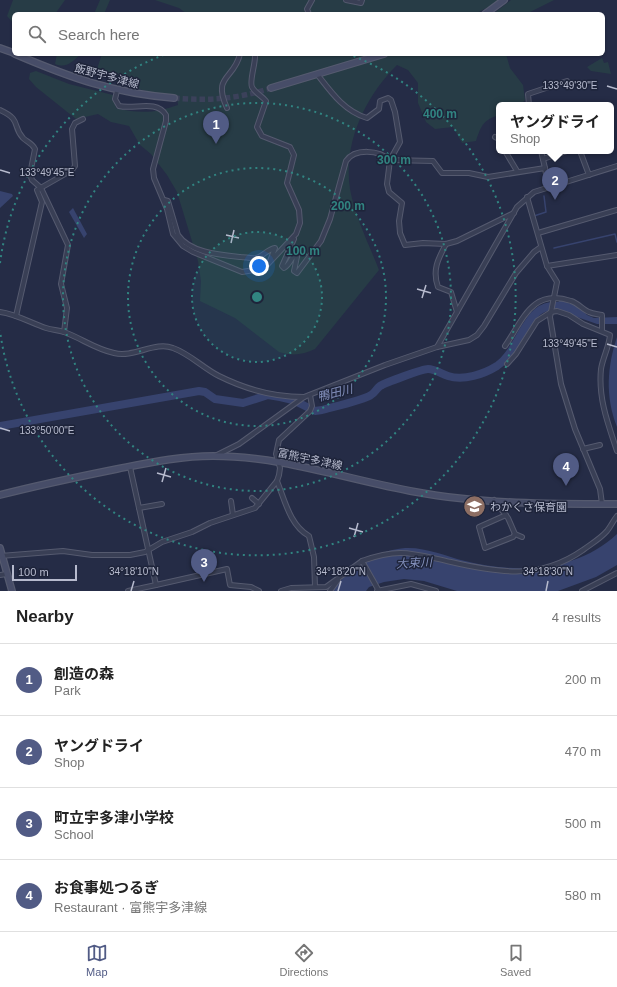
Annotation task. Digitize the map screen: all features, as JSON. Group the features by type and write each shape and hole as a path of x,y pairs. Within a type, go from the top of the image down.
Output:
{"main road":[{"path":"488,12 504,0"},
{"name":"飯野宇多津線","path":"0,48 12,53"},
{"name":"飯野宇多津線","path":"20,56 69,76 117,91 174,98"},
{"path":"271,88 377,56"},
{"name":"富熊宇多津線","path":"0,495 39,485 171,459 237,456 278,462 419,492 494,500 617,504"},
{"path":"0,548 12,591"}],"street":[{"path":"308,12 307,8 312,0"},
{"path":"346,0 357,3 361,2 362,0"},
{"path":"227,108 223,99 222,85 225,78 239,61 240,56"},
{"path":"255,56 251,83 255,91 266,102 259,117 257,127 258,131 262,136 290,147 294,155 287,183 299,210 300,223 282,266 284,268 287,266 293,255 298,252 294,271 297,273 321,241 330,219 346,161 349,157 373,151 386,156 390,160 433,161 442,173 469,173 488,177 545,168"},
{"path":"317,74 342,104 359,116 367,118 379,109 380,101 388,98 391,100 395,112 400,142 390,160 387,184 389,192 402,203 400,233 405,245 423,243 446,244 486,228 514,213"},
{"path":"529,102 528,94 567,81"},
{"path":"117,91 115,99 119,106 153,106 159,108 166,115 166,122 153,169 154,178 164,200 170,227 183,246 224,266 242,272 254,270 270,263 296,234"},
{"path":"0,110 8,114 16,122 19,132 23,138 35,148 30,174 32,180 40,188 68,245 68,251 63,266 61,284 67,308 64,332"},
{"path":"16,316 42,202 37,190 72,170 75,166 72,129 75,124 83,119"},
{"path":"507,154 518,172"},
{"path":"542,154 548,187"},
{"path":"544,159 559,154"},
{"path":"581,154 589,175"},
{"path":"437,347 517,206 527,197 548,187 617,166"},
{"path":"527,197 547,266 557,282 550,317 560,384 582,449 600,489 602,504"},
{"path":"164,200 168,201 178,235 190,245 201,250 220,255 255,258 275,248 270,263"},
{"path":"538,233 617,210"},
{"path":"446,244 438,258 434,272 438,287 451,292 457,312"},
{"path":"0,312 16,316 47,328 64,332 89,345 116,353 128,354 168,346 183,352 219,376 248,388 276,394 304,397 385,365 437,347 469,340 477,335 516,273 534,252 541,247"},
{"path":"547,266 617,255"},
{"path":"505,346 527,311 541,300 555,297 572,301 588,312 602,315 602,330"},
{"path":"507,364 516,354 537,321 551,312 558,311 569,315 583,324 602,330 610,335 601,368 600,389 605,416 617,451"},
{"path":"1,556 63,551 92,555 130,555 148,550 162,542 192,532 210,523 251,510 259,504 277,481 280,468 276,454 279,440 310,411 312,406 310,395"},
{"path":"215,456 239,444 304,397"},
{"path":"582,449 600,445"},
{"path":"130,467 156,585"},
{"path":"277,481 294,522 301,531 309,536 314,557 315,587"},
{"path":"252,498 259,504"},
{"path":"494,500 506,515 515,534 522,537"},
{"path":"231,501 233,515"},
{"path":"139,508 162,504"},
{"path":"506,515 479,527 485,548 515,534"},
{"path":"281,591 291,588 326,587 363,562 382,554 401,552 503,572 529,572 541,570 558,565 591,545 608,530 617,516"},
{"path":"363,562 377,590 411,584 436,591"},
{"path":"128,591 226,569 230,591"},
{"path":"582,591 617,573"},
{"path":"0,575 7,574"},
{"path":"330,591 341,577"},
{"path":"230,585 251,587 259,591"}],"shaded area":[{"path":"13,0 65,0 56,12 12,12 12,22 7,16"},
{"path":"100,0 110,0 105,12 95,12"},
{"path":"155,0 499,0 479,12 184,12 179,8"},
{"path":"511,0 554,0 530,12 496,12"},
{"path":"57,56 79,56 70,64 63,66 55,64"},
{"path":"101,56 507,56 510,68 523,85 525,100 523,102 496,102 496,116 489,119 483,124 476,141 462,143 453,127 435,129 426,122 418,103 418,83 408,70 397,65 375,91 366,106 353,138 350,155 349,172 352,199 379,270 315,349 302,354 288,354 279,352 235,318 200,301 201,281 198,261 177,192 167,175 151,154 140,145 129,126 111,122 98,114 76,119 36,87 29,79 30,73 36,71 69,84 113,95 116,108 125,110 147,112 162,110 178,105 177,97 135,88 114,80 97,69"},
{"path":"602,58 604,63 608,62 611,74 591,71 587,67"}],"water":[{"path":"0,191 12,194 13,196 0,208"},
{"path":"73,208 87,234 84,238 69,212"},
{"path":"559,300 578,306 587,315 594,318 617,317 617,324 597,324 557,310"},
{"path":"617,337 617,427 613,416 609,393 609,371"},
{"name":"大束川","path":"617,534 617,565 596,577 558,591 457,591 424,581 404,579 384,582 369,587 366,591 331,591 347,575 364,562 383,553 394,550 405,548 420,549 465,561 504,568 545,567 565,563 583,556 601,547"}],"waterway":[{"path":"534,216 546,212 544,196"},
{"path":"554,248 615,234 617,242"},
{"name":"鴨田川","path":"0,426 199,391 205,392 215,399 243,403 268,395 293,400 315,411 322,410 367,397 383,384 428,369 448,376 461,378 486,372 497,366 506,358 526,325 534,315 543,309 554,306 568,308"}],"tunnel":[{"path":"174,98 211,99 235,97 271,88"}],"place":[{"name":"創造の森","path":"216,144"},
{"name":"ヤングドライ","path":"555,200"},
{"name":"お食事処つるぎ","path":"566,486"},
{"name":"わかくさ保育園","path":"474,507"},
{"name":"町立宇多津小学校","path":"204,582"}]}
